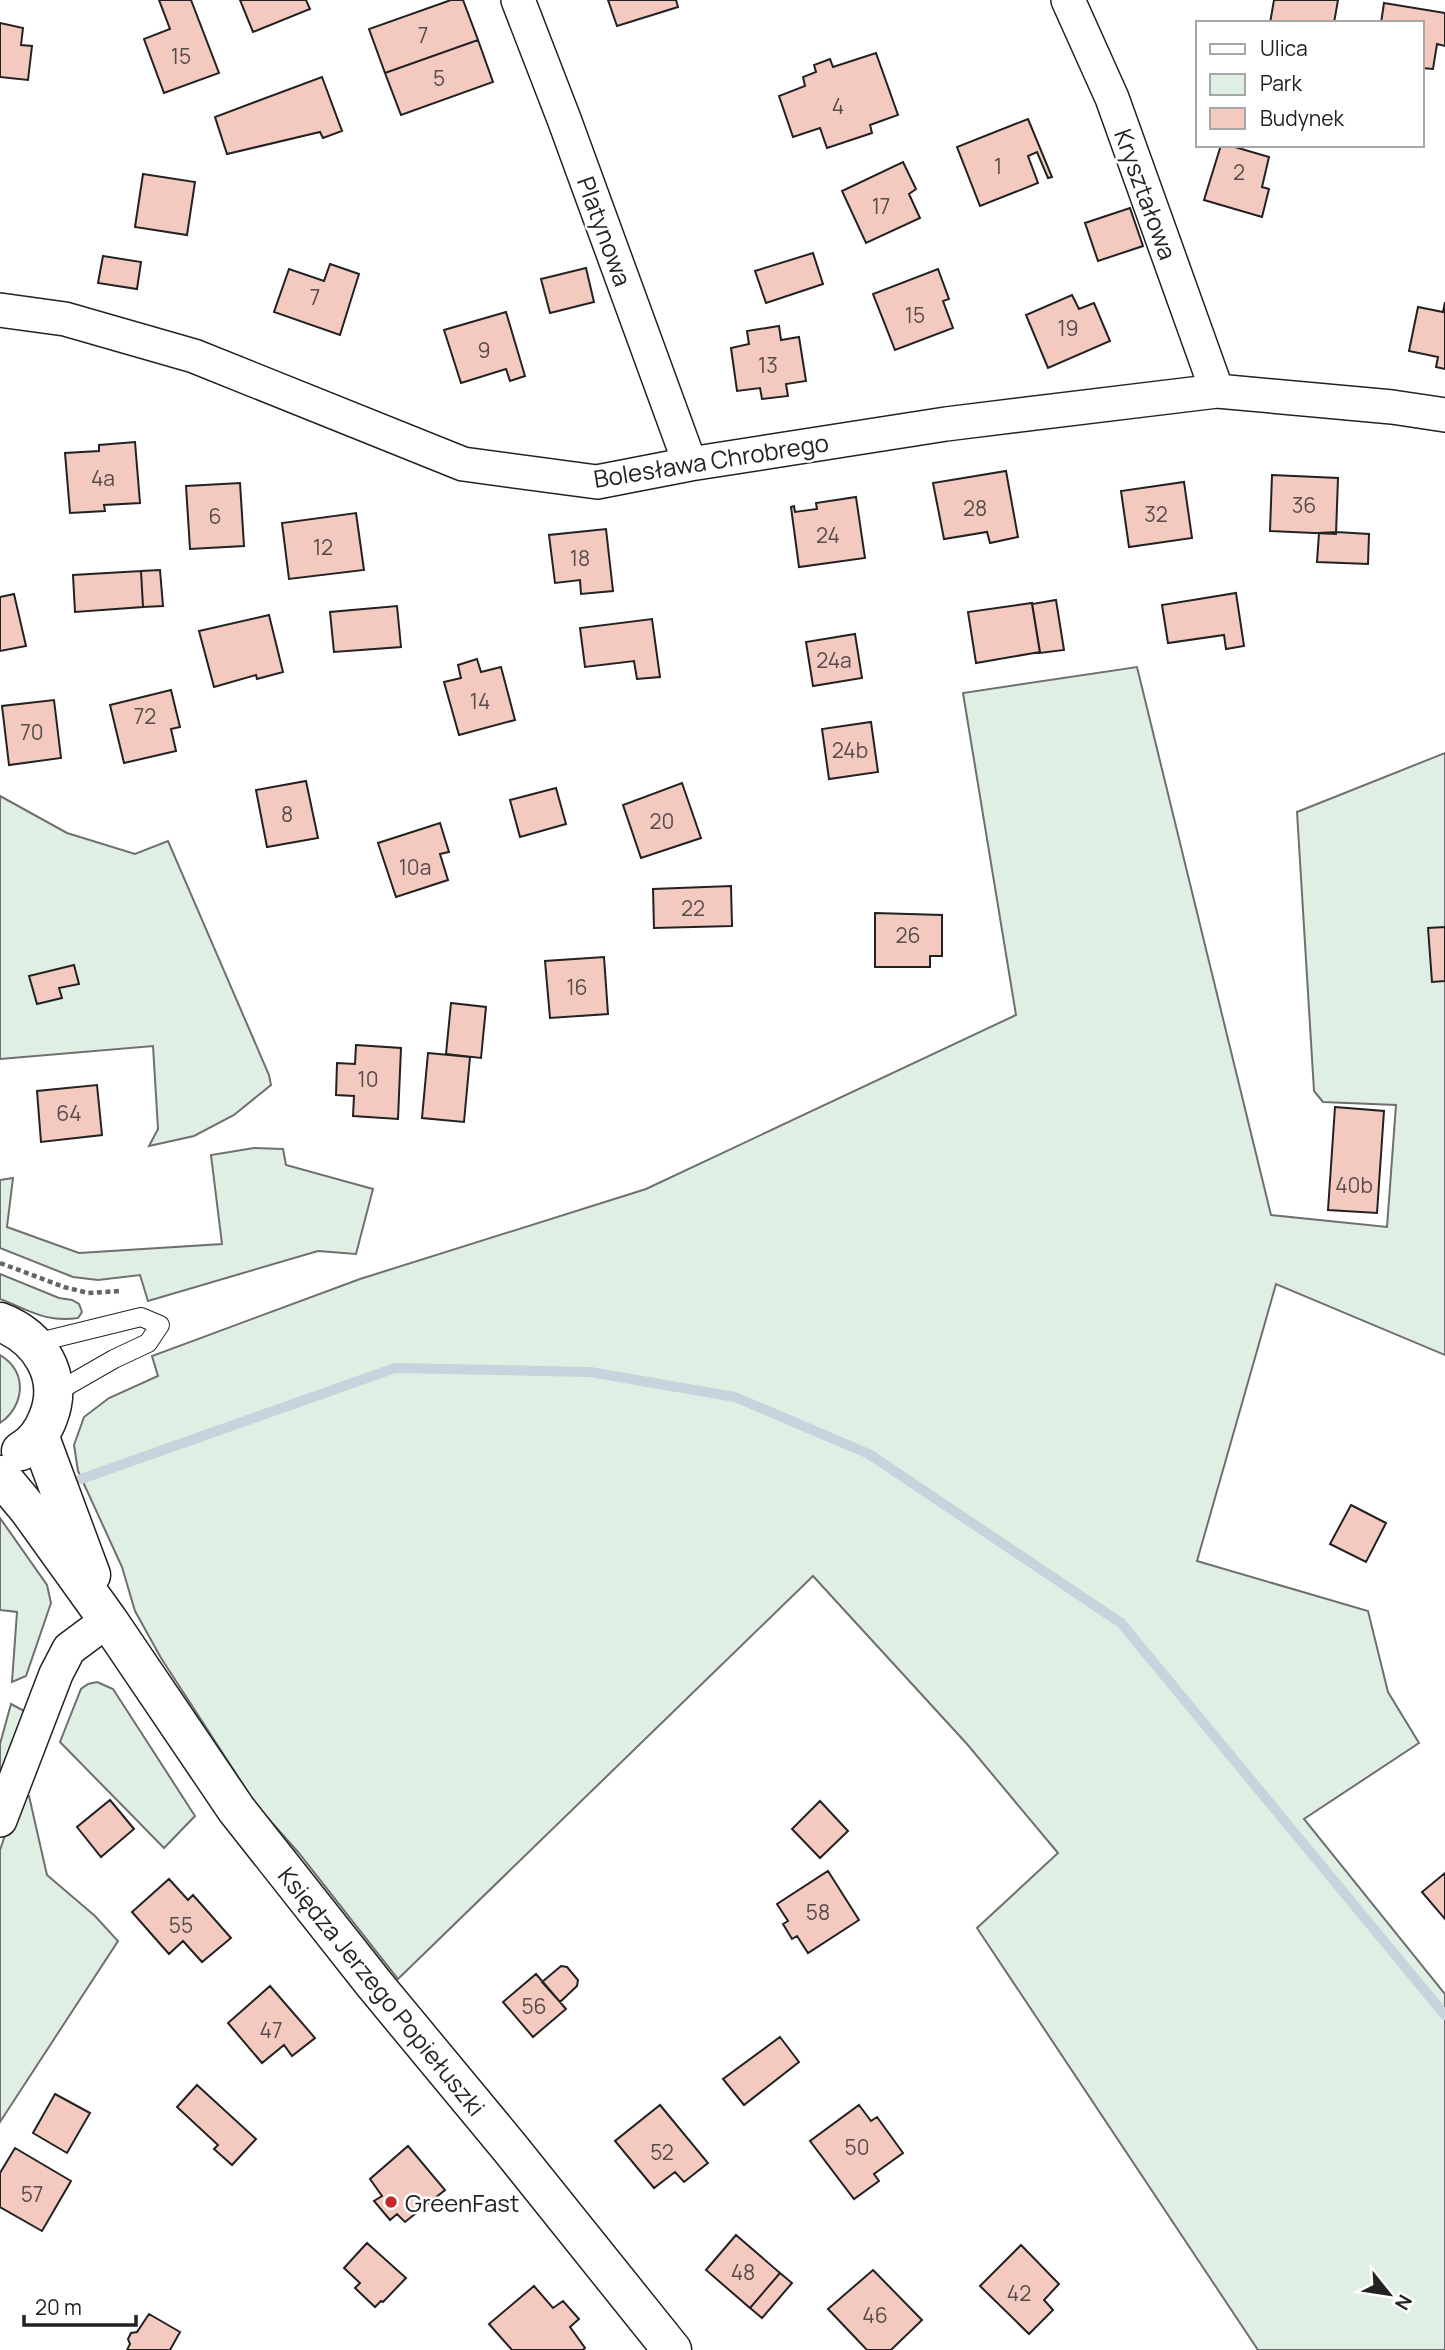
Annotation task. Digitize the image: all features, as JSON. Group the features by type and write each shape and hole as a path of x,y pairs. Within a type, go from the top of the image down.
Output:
{"street":[{"name":"Platynowa","path":"518,0 565,119 690,464"},
{"name":"Kryształowa","path":"1068,0 1112,98 1217,391"},
{"name":"Bolesława Chrobrego","path":"0,310 65,319 194,356 463,464 597,482 690,464 946,424 1217,391 1392,407 1445,415"},
{"path":"0,1322 20,1330 35,1343 46,1359 53,1383 52,1408 39,1435 26,1449 0,1461"},
{"name":"Księdza Jerzego Popiełuszki","path":"39,1435 108,1620"},
{"name":"Księdza Jerzego Popiełuszki","path":"0,1475 29,1510 108,1620 236,1809 374,1986 510,2148 672,2350"},
{"path":"0,1820 56,1674 69,1649 108,1620"}],"lane":[{"path":"35,1343 141,1317 160,1325 148,1343 53,1394"}],"path":[{"path":"0,1263 88,1293 124,1290"}],"green space":[{"path":"1137,667 1271,1215 1387,1227 1396,1105 1323,1102 1314,1091 1297,812 1445,753 1445,1355 1276,1284 1197,1561 1368,1611 1388,1692 1419,1743 1304,1819 1445,1994 1445,2350 1258,2350 977,1928 1058,1853 967,1744 813,1576 398,1979 298,1852 257,1806 161,1658 135,1611 122,1567 78,1471 74,1445 84,1417 109,1398 158,1376 152,1356 360,1279 646,1189 1016,1015 963,693"},
{"path":"0,796 67,833 135,854 168,841 271,1085 234,1115 194,1136 149,1146 158,1129 153,1046 0,1059"},
{"path":"254,1148 283,1149 286,1165 373,1189 356,1254 318,1251 148,1301 140,1275 98,1280 73,1277 0,1248 0,1180 13,1178 7,1227 79,1253 222,1244 211,1155"},
{"path":"0,1274 59,1298 72,1300 79,1304 82,1312 78,1318 56,1319 38,1315 0,1299"},
{"path":"0,1355 15,1370 20,1389 14,1407 0,1423"},
{"path":"0,1518 47,1585 51,1603 26,1676 12,1682 17,1612 0,1610"},
{"path":"97,1682 113,1689 195,1816 164,1848 60,1742 81,1689"},
{"path":"11,1704 28,1713 0,1789 0,1744"},
{"path":"29,1796 47,1875 95,1916 118,1941 0,2122 0,1850 17,1800"}],"building":[{"path":"159,0 191,0 219,73 164,93 144,39 170,29"},
{"path":"240,0 306,0 310,9 253,32"},
{"path":"451,0 463,0 478,40 385,73 369,29"},
{"path":"608,0 676,0 678,7 617,26"},
{"path":"1274,0 1338,0 1334,21 1270,21"},
{"path":"1384,3 1445,13 1445,46 1437,44 1433,69 1424,68 1424,21 1381,21"},
{"path":"0,23 23,28 21,45 32,46 28,80 0,77"},
{"path":"478,40 493,82 401,115 385,73"},
{"path":"876,53 898,115 870,125 872,133 827,148 820,128 793,137 779,96 805,86 803,77 816,72 814,65 830,59 833,67"},
{"path":"322,77 342,131 323,138 320,132 227,154 215,117"},
{"path":"1028,119 1052,177 1048,178 1037,152 1028,156 1038,183 980,206 957,147"},
{"path":"1220,147 1235,147 1269,157 1262,187 1269,189 1262,217 1204,200"},
{"path":"903,162 916,189 909,194 920,218 866,243 842,191"},
{"path":"143,174 195,182 187,235 135,227"},
{"path":"1130,208 1143,246 1098,261 1085,223"},
{"path":"813,253 823,284 766,303 755,271"},
{"path":"103,256 141,262 137,289 98,283"},
{"path":"330,264 359,274 340,335 274,312 289,269 324,281"},
{"path":"586,268 594,302 550,313 541,279"},
{"path":"938,269 949,299 943,301 953,328 895,350 873,294"},
{"path":"1072,295 1079,309 1094,303 1110,341 1048,368 1026,315"},
{"path":"1445,302 1445,369 1436,367 1438,357 1409,351 1418,307 1443,312"},
{"path":"506,312 525,376 510,381 506,369 461,383 444,330"},
{"path":"779,326 781,340 799,337 806,381 786,384 788,396 762,399 760,388 737,391 731,348 749,344 747,331"},
{"path":"135,442 140,503 104,505 105,511 70,513 65,453 99,451 99,445"},
{"path":"1006,471 1018,537 990,543 987,532 944,539 933,483"},
{"path":"1272,475 1338,478 1336,534 1270,531"},
{"path":"1184,482 1192,538 1129,547 1121,491"},
{"path":"240,483 244,546 190,549 186,486"},
{"path":"856,497 865,558 799,567 791,507 794,506 795,512 817,509 816,503"},
{"path":"356,513 364,570 289,579 282,523"},
{"path":"606,529 613,591 581,594 580,580 555,583 549,535"},
{"path":"1319,533 1369,534 1368,564 1317,562"},
{"path":"160,570 163,606 143,607 141,571"},
{"path":"141,571 143,607 75,612 73,575"},
{"path":"1236,593 1244,646 1226,649 1224,635 1168,643 1162,605"},
{"path":"14,594 26,646 0,651 0,597"},
{"path":"1056,600 1064,650 1040,653 1032,604"},
{"path":"1032,603 1040,652 976,663 968,612"},
{"path":"397,606 401,647 334,652 330,612"},
{"path":"269,615 283,672 257,679 256,675 214,687 199,631"},
{"path":"652,619 660,677 637,679 634,661 585,667 580,628"},
{"path":"855,634 862,678 813,686 806,642"},
{"path":"477,659 481,672 501,667 515,720 459,735 444,682 461,678 458,665"},
{"path":"171,690 180,727 171,729 176,751 124,763 110,705"},
{"path":"54,700 61,758 9,765 2,706"},
{"path":"871,722 878,772 829,779 822,729"},
{"path":"306,781 318,838 267,847 256,790"},
{"path":"682,783 701,838 641,858 623,805"},
{"path":"556,788 566,824 520,837 510,800"},
{"path":"440,823 449,852 440,854 448,880 396,897 378,843"},
{"path":"731,886 732,926 654,928 653,889"},
{"path":"875,913 942,915 942,956 930,956 930,967 875,967"},
{"path":"1445,927 1445,981 1432,982 1428,928"},
{"path":"604,957 608,1014 550,1018 545,961"},
{"path":"74,965 79,984 59,988 62,998 37,1004 29,976"},
{"path":"451,1003 486,1007 481,1058 446,1054"},
{"path":"356,1045 401,1048 398,1119 353,1116 354,1096 336,1095 337,1063 355,1064"},
{"path":"428,1053 470,1057 464,1122 422,1118"},
{"path":"97,1085 102,1135 41,1142 37,1091"},
{"path":"1335,1107 1384,1111 1377,1213 1328,1210"},
{"path":"1351,1505 1386,1523 1366,1562 1330,1544"},
{"path":"110,1800 134,1829 101,1857 77,1827"},
{"path":"820,1801 848,1831 820,1858 792,1829"},
{"path":"828,1871 859,1920 808,1953 797,1936 792,1939 783,1924 788,1921 777,1904"},
{"path":"1445,1873 1445,1919 1422,1892"},
{"path":"169,1879 188,1900 193,1895 231,1938 202,1962 183,1941 169,1954 132,1912"},
{"path":"561,1966 567,1967 578,1980 577,1986 560,2002 542,1982"},
{"path":"536,1974 566,2009 533,2037 503,2002"},
{"path":"270,1986 315,2038 292,2056 284,2045 262,2063 228,2023"},
{"path":"780,2037 799,2062 744,2105 723,2079"},
{"path":"197,2085 256,2139 232,2165 214,2149 218,2145 177,2107"},
{"path":"55,2094 90,2113 67,2153 33,2133"},
{"path":"660,2105 708,2163 684,2182 675,2172 654,2188 615,2141"},
{"path":"859,2105 871,2121 877,2117 903,2153 874,2174 879,2181 854,2199 810,2141"},
{"path":"408,2146 445,2190 405,2222 397,2214 390,2220 374,2201 382,2196 370,2179"},
{"path":"15,2148 71,2181 42,2231 0,2207 0,2173"},
{"path":"736,2235 780,2273 750,2308 706,2270"},
{"path":"367,2243 406,2278 375,2307 355,2288 360,2283 344,2268"},
{"path":"1021,2245 1059,2284 1044,2300 1053,2310 1029,2334 980,2286"},
{"path":"873,2270 922,2320 891,2350 867,2350 828,2309"},
{"path":"780,2273 792,2283 762,2318 750,2308"},
{"path":"534,2286 553,2308 563,2301 579,2319 570,2327 585,2348 583,2350 512,2350 489,2324"},
{"path":"149,2314 180,2332 170,2350 127,2350 131,2333 137,2332"}],"waterway":[{"path":"81,1479 395,1368 590,1372 735,1397 869,1454 1121,1623 1445,2015"}],"place":[{"name":"GreenFast","path":"391,2202"}]}
